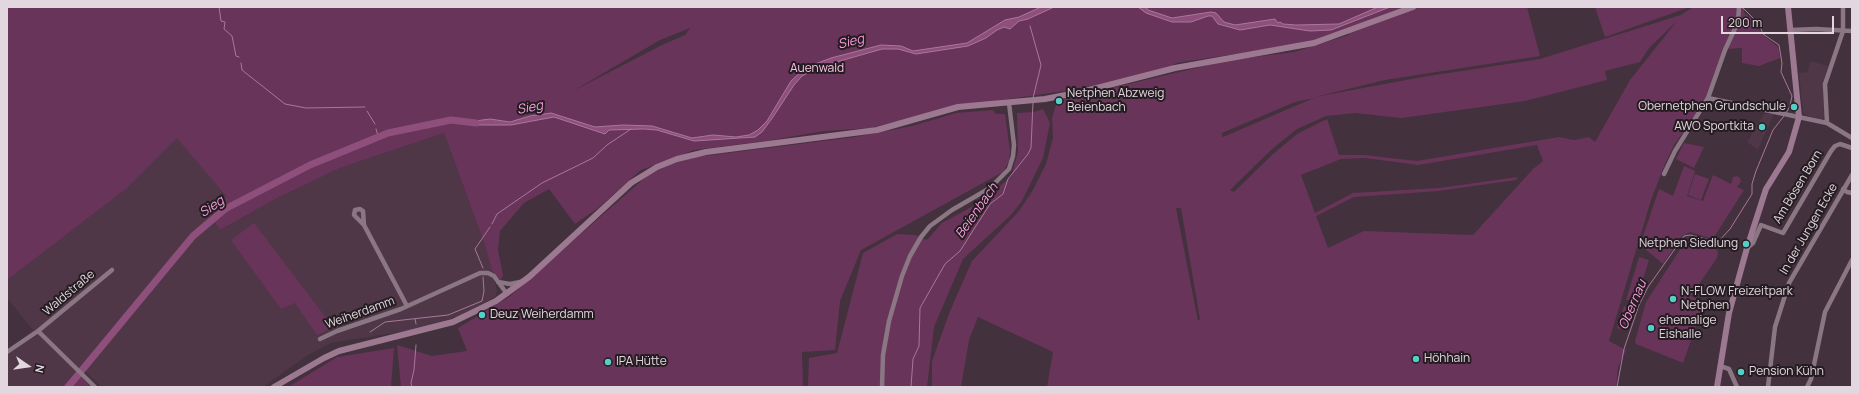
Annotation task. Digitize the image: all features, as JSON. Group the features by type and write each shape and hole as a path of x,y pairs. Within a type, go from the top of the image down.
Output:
{"main road":[{"path":"274,387 313,364 339,352 453,322 489,305 507,294 525,280 638,177 668,162 706,152 877,130 958,107 1044,99 1093,90 1175,68 1314,43 1413,7"},
{"path":"1717,387 1729,313 1747,248 1766,189 1789,152 1799,117 1788,7"}],"street":[{"path":"1664,174 1675,151 1708,98 1725,50 1738,22 1739,7"},
{"path":"1827,123 1825,84 1843,31 1843,7"},
{"path":"1791,30 1816,29 1852,31"},
{"path":"1708,98 1827,123 1852,138"},
{"path":"882,387 883,355 889,321 902,276 910,256 921,237 930,226 947,213 990,188 1008,169 1013,156 1014,145 1009,103"},
{"name":"Am Bösen Born","path":"1747,248 1753,243 1762,226 1783,233 1835,146 1840,144 1852,148"},
{"name":"In der Jungen Ecke","path":"1768,387 1774,327 1789,283 1852,175"},
{"path":"1843,189 1852,193"},
{"name":"Weiherdamm","path":"364,224 408,306"},
{"path":"1807,387 1825,312 1852,260"},
{"name":"Waldstraße","path":"7,352 38,331 112,270"},
{"name":"Weiherdamm","path":"320,339 408,306 480,273 491,275 498,281 510,284 525,280"},
{"path":"498,281 507,294"},
{"name":"Waldstraße","path":"38,331 95,387"},
{"path":"1720,366 1729,369 1736,386"}],"shaded area":[{"path":"1041,7 1054,7 1028,19 1019,21 1010,29 1004,27 997,30 986,38 968,46 916,54 898,49 882,49 819,67 802,76 794,85 762,132 755,137 694,141 657,130 644,129 609,130 605,134 554,117 511,125 472,125 467,122 490,119 510,122 530,116 551,113 595,127 623,125 652,126 692,138 713,135 736,137 749,135 758,130 767,121 791,81 810,66 831,58 881,45 901,46 913,51 967,43 1005,20 1019,17"},
{"path":"1138,7 1146,7 1148,10 1172,18 1211,12 1216,13 1224,22 1235,25 1275,19 1278,23 1280,22 1283,24 1296,25 1339,24 1378,7 1390,7 1331,30 1310,31 1270,25 1240,30 1218,24 1212,16 1191,22 1172,22 1146,13"},
{"path":"1810,61 1828,66 1823,82 1824,118 1821,121 1806,115 1803,112 1799,73 1808,72"},
{"name":"AWO Sportkita","path":"1764,114 1773,114 1773,116 1758,150 1747,142"},
{"path":"444,133 485,245 497,290 495,297 460,316 417,329 331,343 308,355 263,387 101,387 82,368 61,387 7,387 7,351 33,330 7,298 7,280 126,189 177,137 226,196 215,223 220,230 277,198 340,168"}],"green space":[{"name":"Auenwald","path":"7,7 1527,7 1540,56 1385,80 1315,97 1422,77 1540,59 1681,15 1693,7 1744,7 1744,13 1751,18 1763,35 1778,47 1780,58 1759,66 1742,63 1742,48 1727,49 1708,97 1674,145 1651,200 1609,341 1626,350 1618,367 1616,387 1047,387 1053,352 978,317 969,340 961,387 932,387 932,361 950,311 972,261 1019,211 1033,190 1046,164 1053,138 1052,118 1057,101 1230,60 1294,52 1349,35 1348,30 1301,44 1176,63 1170,67 1078,89 959,106 870,128 824,131 766,141 694,150 641,170 598,208 575,224 549,189 524,203 500,231 498,250 503,275 501,280 492,271 485,245 444,133 340,168 277,198 220,230 215,223 226,196 177,138 126,189 7,280","holes":["1677,21 1630,80 1595,142 1589,137 1574,140 1559,137 1417,161 1364,155 1339,155 1327,119 1297,134 1273,154 1234,192 1230,190 1272,149 1297,129 1326,116 1356,113 1401,118 1525,101 1607,80 1605,71 1640,62 1649,48","690,28 685,35 662,45 573,91 660,40","1314,98 1223,137 1222,136 1222,133 1295,102","1537,145 1543,161 1533,169 1473,235 1364,231 1328,248 1316,216 1354,197 1438,191 1516,180 1518,177 1439,188 1353,193 1315,213 1301,175 1341,159 1365,158 1418,165","1176,208 1181,208 1200,319 1198,321"]},
{"path":"1595,7 1690,7 1605,37"},
{"path":"1043,109 1050,123 1043,158 1022,201 1011,215 963,259 934,327 927,387 808,387 809,358 837,353 863,253 897,234 915,235 927,240 942,223 990,197 1011,177 1018,152 1017,113 1034,112"},
{"path":"993,110 996,114 1005,114 1010,151 1009,161 1003,172 861,250 840,301 835,350 802,352 803,387 401,387 397,345 432,356 467,351 458,328 509,297 648,175 671,164 696,157 855,137 912,126 956,113"},
{"path":"1684,143 1704,147 1694,168 1676,159"},
{"path":"1684,166 1695,171 1687,196 1703,201 1713,175 1731,184 1733,177 1737,176 1740,178 1741,182 1737,187 1744,190 1713,239 1690,232 1681,237 1663,264 1640,245 1659,189 1673,196"},
{"path":"1695,174 1709,179 1701,200 1688,195"},
{"path":"254,223 333,327 317,335 295,303 281,309 231,240"},
{"name":"N-FLOW Freizeitpark Netphen","path":"1691,240 1714,247 1718,252 1717,258 1691,296 1703,302 1703,306 1683,363 1636,344 1635,341 1646,302 1685,242"},
{"path":"1639,257 1649,260 1636,303 1626,300"},
{"path":"1624,306 1634,310 1627,331 1617,328"},
{"path":"394,348 391,387 288,387 337,357"},
{"path":"77,372 91,387 61,387"}],"waterway":[{"path":"219,7 221,21 225,22 224,29 232,36 236,56 239,57"},
{"name":"Obernau","path":"1742,7 1759,24 1763,34 1779,45 1782,63 1781,72 1792,96 1790,106 1786,113"},
{"name":"Beienbach","path":"1030,26 1041,65 1033,98"},
{"path":"241,63 242,70 285,104 306,108 365,107"},
{"name":"Beienbach","path":"911,387 913,359 919,346 920,308 945,264 960,251 990,204 1003,194 1008,179 1028,154 1031,148 1033,103"},
{"path":"367,111 375,124"},
{"name":"Obernau","path":"1617,387 1624,349 1639,305 1648,287 1684,236 1690,235 1718,242 1730,229 1752,194 1752,184 1756,171 1773,130 1784,116"},
{"name":"Sieg","path":"68,387 193,236 225,209 310,165 388,133 451,120 476,123"},
{"name":"Sieg","path":"376,129 378,136"},
{"path":"492,224 497,214 542,183 593,158 607,145 631,129"},
{"path":"483,268 475,249 490,227"},
{"path":"370,332 385,322 448,315 482,301 484,291 483,277"},
{"path":"415,319 416,324"},
{"path":"412,387 411,383 414,370 416,345"}],"place":[{"name":"Netphen Abzweig Beienbach","path":"1059,101"},
{"name":"Obernetphen Grundschule","path":"1794,107"},
{"name":"AWO Sportkita","path":"1762,127"},
{"name":"Netphen Siedlung","path":"1746,244"},
{"name":"N-FLOW Freizeitpark Netphen","path":"1673,299"},
{"name":"Deuz Weiherdamm","path":"482,315"},
{"name":"ehemalige Eishalle","path":"1651,328"},
{"name":"Höhhain","path":"1416,359"},
{"name":"IPA Hütte","path":"608,362"},
{"name":"Pension Kühn","path":"1741,372"}]}
